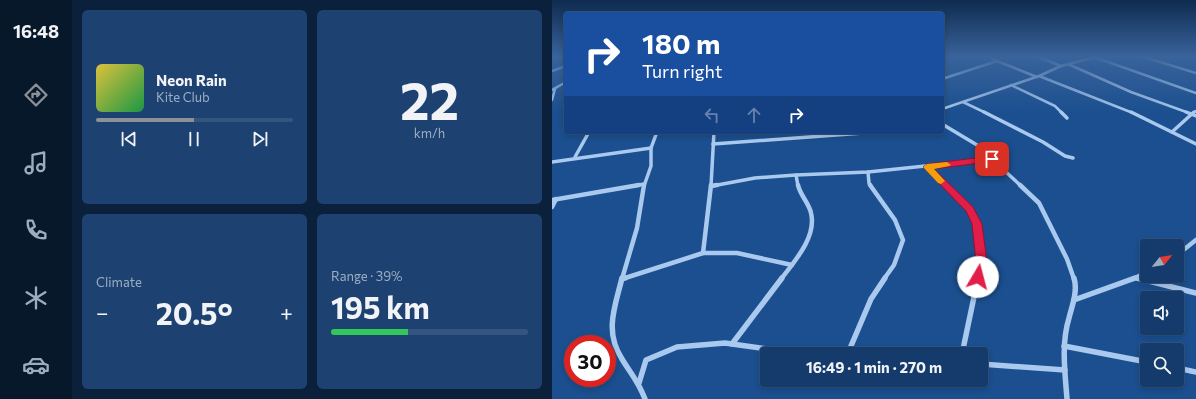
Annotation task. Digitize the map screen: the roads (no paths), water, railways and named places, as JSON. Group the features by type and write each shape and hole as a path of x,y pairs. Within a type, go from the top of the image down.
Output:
{"street":[{"path":"1034,76 1107,104 1122,108 1196,144"},
{"path":"944,108 1041,76"},
{"path":"1095,76 1132,92 1196,116"},
{"path":"1147,76 1196,93"},
{"path":"552,100 553,89 564,83"},
{"path":"1011,85 1055,106 1067,118"},
{"path":"963,102 1043,142 1065,156 1073,158"},
{"path":"1172,132 1196,111"},
{"path":"944,125 977,145 1040,203 1070,266 1075,281 1074,300 1068,320 1064,346 1067,399"},
{"path":"944,128 949,128"},
{"path":"575,157 588,134"},
{"path":"645,399 639,383 621,358 613,341 611,329 622,279 637,228 644,184 651,166 651,148 656,134"},
{"path":"703,253 711,186 714,134"},
{"path":"713,144 850,134"},
{"path":"552,162 575,157 651,148"},
{"path":"711,186 755,178 868,172 992,159"},
{"path":"927,167 969,209 977,224 981,262 963,347"},
{"path":"851,347 871,300 894,265 903,240 895,220 869,183 868,172"},
{"path":"732,344 792,265 810,238 812,219 811,212 799,189 796,175"},
{"path":"552,207 554,200 644,184"},
{"path":"1184,250 1196,240"},
{"path":"622,279 703,253 737,253 792,265"},
{"path":"1074,300 1140,276"},
{"path":"1136,278 1196,292"},
{"path":"639,383 646,360 677,347 725,343 760,347"},
{"path":"1064,346 1140,361"},
{"path":"988,364 1065,370"},
{"path":"1184,369 1196,372"}]}
